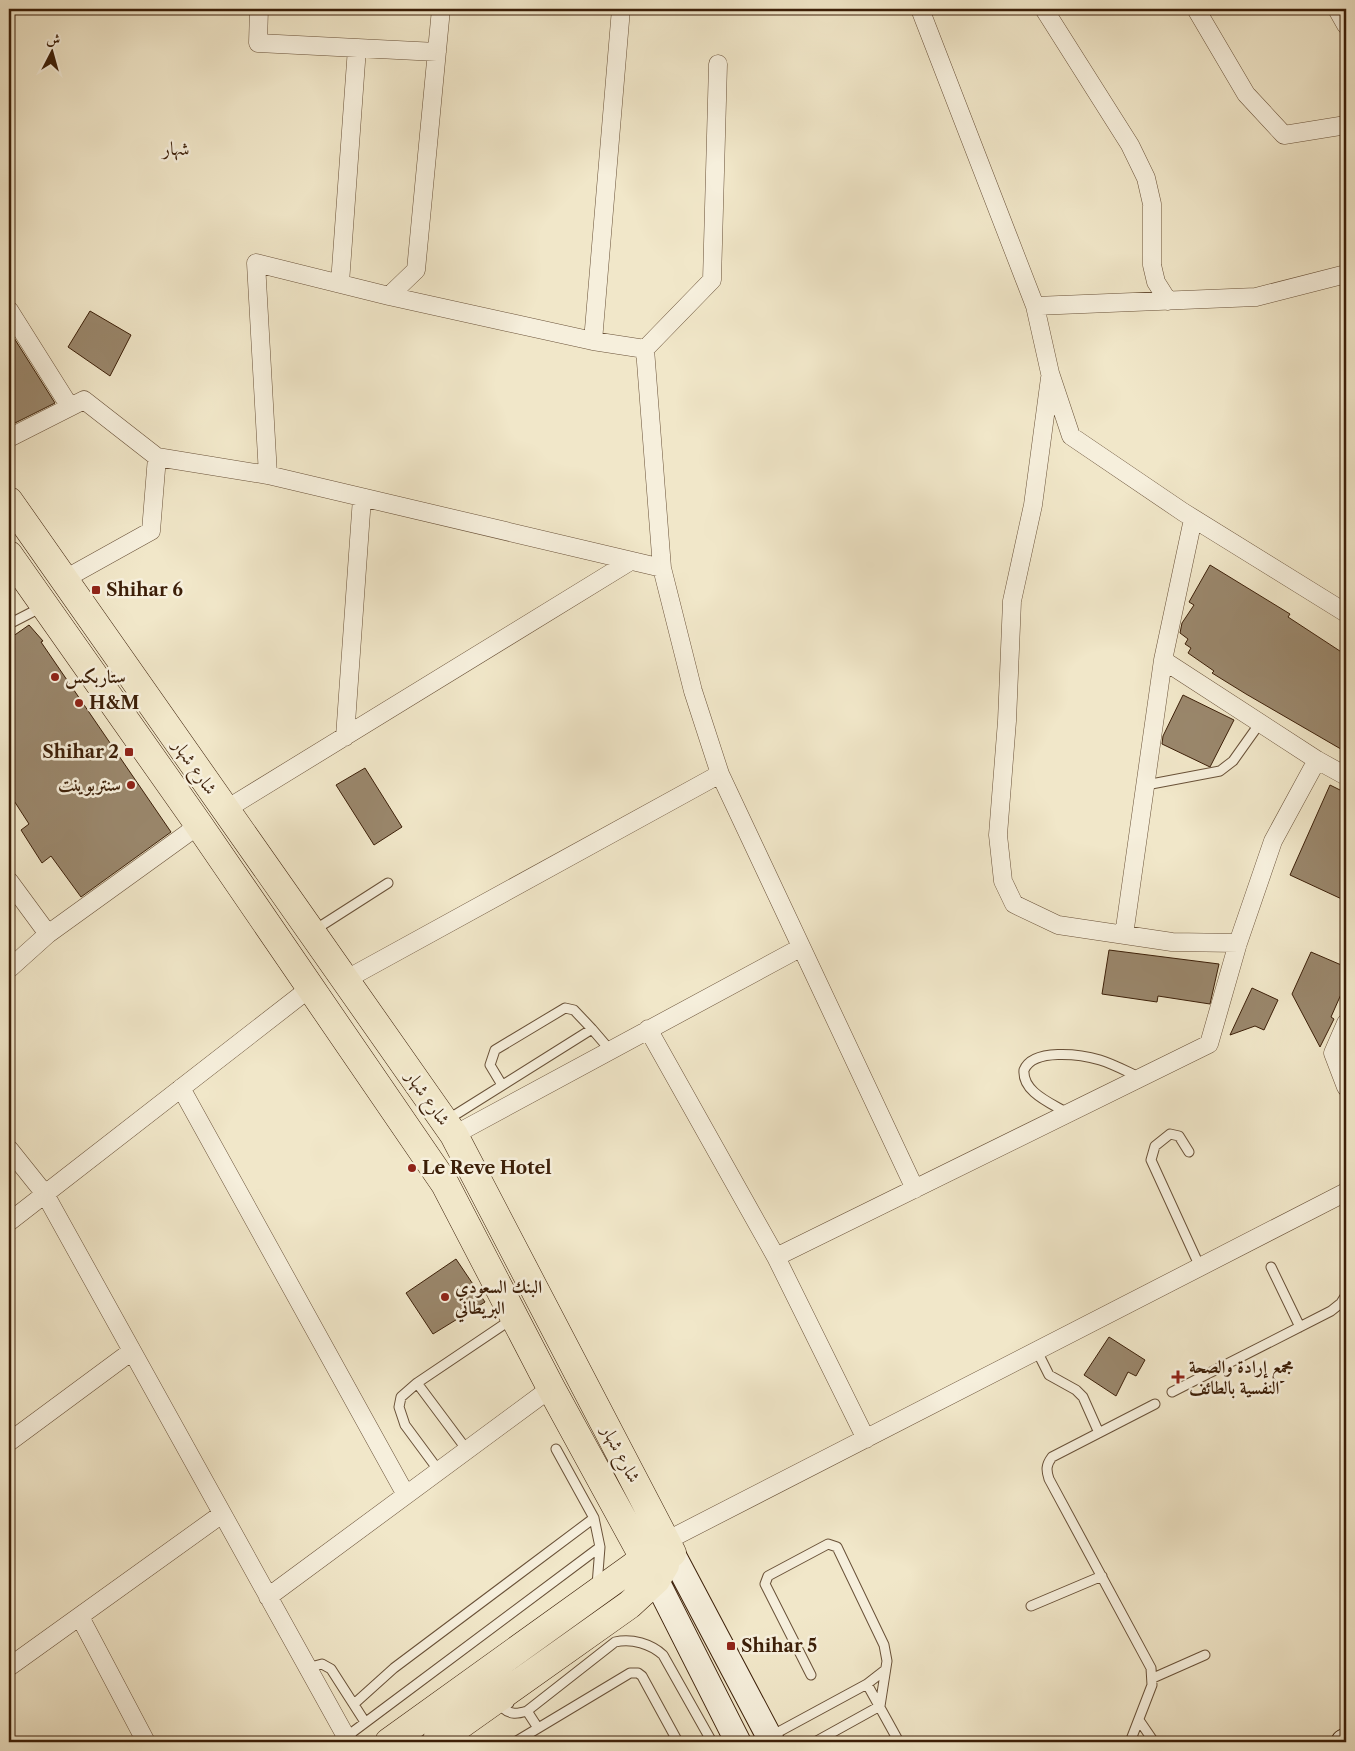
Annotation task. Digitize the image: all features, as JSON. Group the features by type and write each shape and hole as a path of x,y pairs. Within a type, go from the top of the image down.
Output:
{"main road":[{"name":"شارع شهار","path":"9,501 449,1128 669,1547"},
{"name":"شارع شهار","path":"11,563 44,606 199,825 445,1184 551,1388 650,1569"},
{"path":"436,1742 629,1605 650,1569 669,1547"},
{"path":"389,1742 596,1593 650,1569"}],"street":[{"path":"259,9 258,43 437,52"},
{"path":"389,296 416,270 441,9"},
{"path":"593,341 621,9"},
{"path":"920,9 1035,306 1050,373 1071,436 1193,519 1346,612"},
{"path":"1044,9 1130,145 1146,178 1152,204 1152,265 1156,282 1168,301"},
{"path":"1196,9 1246,94 1284,135 1346,125"},
{"path":"1337,9 1346,25"},
{"path":"340,283 357,48"},
{"path":"718,64 712,280 645,349 662,568 693,690 720,774 800,948 915,1189"},
{"path":"268,475 256,263 389,296 593,341 645,349"},
{"path":"1035,306 1256,297 1346,274"},
{"path":"9,310 70,407"},
{"path":"1050,373 1034,498 1012,610 1007,721 998,834 1003,881 1014,904 1032,915 1058,925 1172,942 1238,943"},
{"path":"9,438 84,400 157,457 268,475 629,562 662,568"},
{"path":"63,580 151,531 157,457"},
{"path":"345,736 362,498"},
{"path":"1124,935 1163,660 1193,519"},
{"path":"225,810 629,562"},
{"path":"1163,660 1317,760 1346,776"},
{"path":"776,1257 1209,1044 1238,943 1273,841 1317,760"},
{"path":"345,980 720,774"},
{"path":"9,970 48,934 199,825"},
{"path":"9,881 48,934"},
{"path":"449,1128 610,1050 800,948"},
{"path":"9,1222 310,988"},
{"path":"1346,1022 1332,1053 1346,1086"},
{"path":"648,1029 776,1257 866,1439"},
{"path":"181,1088 406,1496"},
{"path":"9,1149 45,1194 348,1739"},
{"path":"669,1547 866,1439 1346,1192"},
{"path":"9,1442 132,1351"},
{"path":"268,1597 551,1388"},
{"path":"9,1667 222,1514"},
{"name":"شارع شهار","path":"669,1547 770,1740"},
{"name":"شارع شهار","path":"650,1569 738,1742"},
{"path":"80,1617 146,1742"}],"lane":[{"path":"9,624 44,606"},
{"path":"1146,785 1220,771 1233,761 1260,723"},
{"path":"311,932 388,883"},
{"path":"502,1086 490,1065 495,1050 565,1008 574,1010 610,1050"},
{"path":"449,1128 502,1086 592,1029"},
{"path":"1067,1113 1032,1091 1026,1084 1024,1070 1032,1059 1042,1055 1085,1057 1099,1060 1139,1077"},
{"path":"1189,1152 1179,1136 1170,1134 1155,1146 1151,1160 1153,1168 1200,1267"},
{"path":"1271,1268 1300,1327"},
{"path":"1172,1392 1331,1311 1341,1303 1346,1295"},
{"path":"439,1471 405,1425 399,1407 401,1397 514,1318"},
{"path":"1037,1351 1049,1375 1076,1390 1083,1398 1098,1433"},
{"path":"417,1384 467,1450"},
{"path":"1130,1742 1152,1678 1151,1668 1049,1479 1046,1470 1048,1462 1052,1457 1155,1404"},
{"path":"556,1449 594,1518 600,1547 596,1593"},
{"path":"354,1704 394,1668 594,1518"},
{"path":"812,1675 765,1584 768,1576 828,1544 837,1547 884,1646 886,1660 880,1706"},
{"path":"348,1739 365,1722 600,1547"},
{"path":"1031,1606 1102,1576"},
{"path":"629,1605 503,1708 515,1714 527,1711 615,1642 632,1642 654,1647 663,1655 712,1742"},
{"path":"1152,1678 1204,1655"},
{"path":"308,1668 322,1664 331,1669 365,1722"},
{"path":"770,1740 867,1684 885,1670"},
{"path":"515,1742 630,1673 638,1673 642,1676 678,1742"},
{"path":"867,1684 898,1742"},
{"path":"815,1742 880,1706"},
{"path":"527,1711 538,1728"},
{"path":"1139,1720 1154,1742"}],"building":[{"path":"90,311 131,335 110,376 68,347"},
{"path":"9,330 55,403 9,426"},
{"path":"1210,565 1290,614 1288,617 1346,655 1346,752 1212,673 1214,671 1188,653 1191,648 1185,644 1188,639 1180,633 1182,623 1194,605 1189,602"},
{"path":"29,625 43,641 41,642 171,832 81,897 51,856 42,863 21,830 29,824 9,793 9,639"},
{"path":"1183,695 1234,720 1210,767 1162,744 1163,736"},
{"path":"365,768 402,827 374,845 336,785"},
{"path":"1330,785 1346,793 1346,901 1290,875"},
{"path":"1109,950 1219,964 1210,1004 1158,996 1157,1002 1102,994"},
{"path":"1311,952 1346,967 1346,983 1331,1017 1334,1019 1320,1047 1292,994"},
{"path":"1252,988 1278,1000 1264,1030 1255,1026 1230,1035"},
{"name":"البنك السعودي البريطاني","path":"456,1259 485,1302 433,1334 406,1293"},
{"path":"1109,1337 1145,1360 1136,1376 1128,1372 1116,1396 1084,1375"}],"place":[{"name":"Shihar 6","path":"96,590"},
{"name":"ستاربكس","path":"55,677"},
{"name":"H&M","path":"79,703"},
{"name":"Shihar 2","path":"129,752"},
{"name":"سنتربوينت","path":"131,785"},
{"name":"Le Reve Hotel","path":"412,1168"},
{"name":"البنك السعودي البريطاني","path":"445,1297"},
{"name":"مجمع إرادة والصحة النفسية بالطائف","path":"1178,1377"},
{"name":"Shihar 5","path":"731,1646"}],"district":[{"name":"شهار","path":"176,148"}]}
